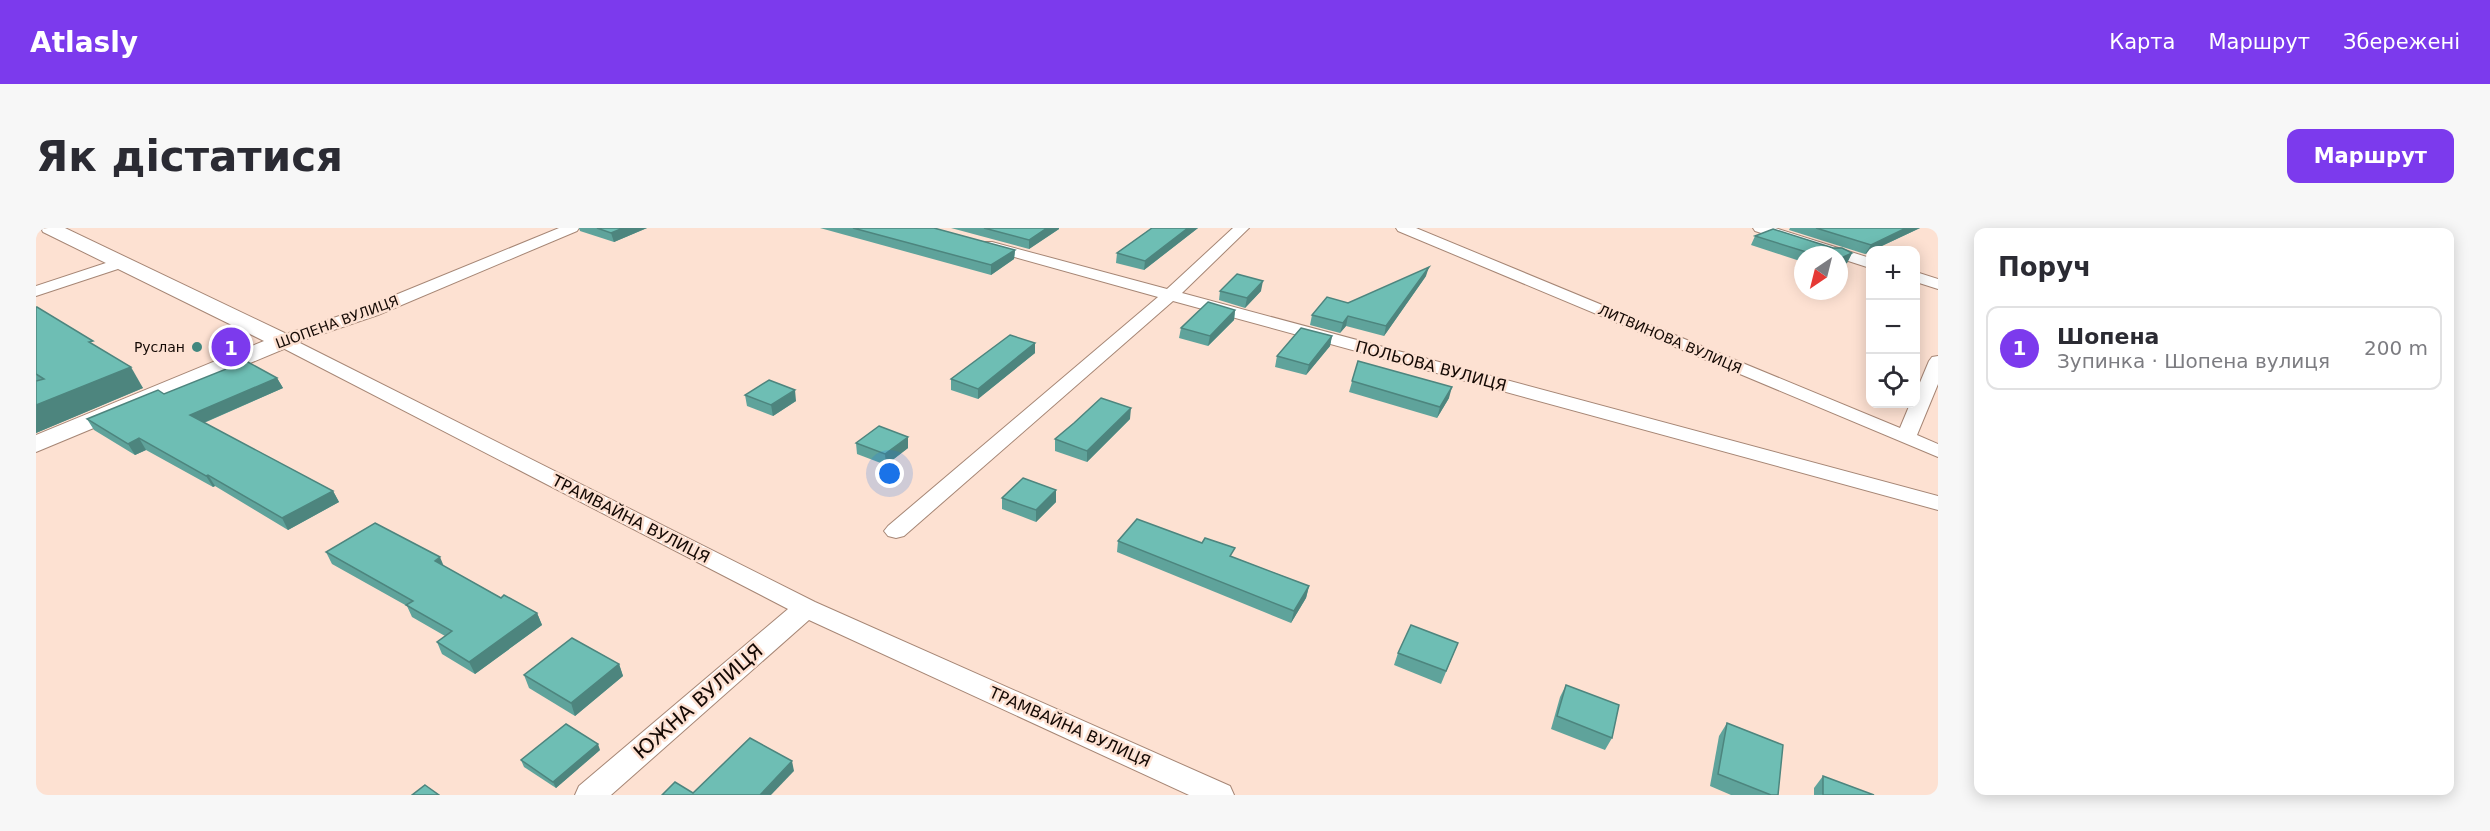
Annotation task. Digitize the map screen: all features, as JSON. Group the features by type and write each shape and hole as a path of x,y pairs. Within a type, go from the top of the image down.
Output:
{"street":[{"name":"ТРАМВАЙНА ВУЛИЦЯ","path":"50,228 283,341 806,608 1219,795"},
{"name":"ШОПЕНА ВУЛИЦЯ","path":"36,444 283,341 372,310 572,228"},
{"path":"896,531 1170,295 1242,228"},
{"name":"ЛИТВИНОВА ВУЛИЦЯ","path":"1403,228 1938,451"},
{"path":"1760,228 1866,262"},
{"name":"ПОЛЬОВА ВУЛИЦЯ","path":"970,240 1938,503"},
{"path":"36,291 122,263"},
{"path":"1920,278 1938,284"},
{"path":"1906,437 1938,361"},
{"name":"ЮЖНА ВУЛИЦЯ","path":"590,795 806,608"}],"building":[{"path":"597,228 623,228 611,233"},
{"path":"853,228 934,228 1015,250 991,265"},
{"path":"984,228 1047,228 1029,240"},
{"path":"1152,228 1188,228 1145,261 1117,253"},
{"path":"1816,228 1906,228 1871,245"},
{"path":"1773,229 1827,246 1794,246 1794,248 1755,236"},
{"path":"1429,267 1386,326 1348,316 1343,323 1312,315 1327,297 1348,303"},
{"path":"1237,274 1263,281 1247,298 1220,291"},
{"path":"1208,302 1235,310 1210,336 1181,328"},
{"path":"36,307 131,367 36,405 36,381 44,379 36,374"},
{"path":"1301,328 1332,336 1309,365 1277,356"},
{"path":"1010,335 1035,343 978,389 951,379"},
{"path":"246,361 277,378 190,415 333,491 282,518 139,438 128,444 87,419 158,390 164,394"},
{"path":"1358,361 1452,387 1440,407 1352,381"},
{"path":"769,380 795,390 771,405 745,395"},
{"path":"1101,398 1131,408 1087,451 1055,439 1074,423"},
{"path":"879,426 908,437 885,454 856,443"},
{"path":"1023,478 1056,490 1036,510 1002,498"},
{"path":"1137,519 1202,543 1205,538 1235,548 1230,556 1309,586 1294,611 1118,541"},
{"path":"375,523 440,557 435,561 501,598 504,595 537,613 469,662 437,642 452,631 406,605 413,601 326,552"},
{"path":"1411,625 1458,643 1446,671 1398,653"},
{"path":"572,638 619,664 571,703 524,675"},
{"path":"1566,685 1619,705 1612,738 1557,716"},
{"path":"1727,723 1783,745 1778,795 1771,795 1718,774"},
{"path":"566,724 598,744 553,782 521,760"},
{"path":"750,738 792,761 760,795 662,795 675,782 693,793"},
{"path":"1823,776 1874,795 1823,795"},
{"path":"425,785 439,795 412,795"}],"place":[{"name":"Руслан","path":"197,347"},
{"name":"Шопена","path":"231,347"}]}
